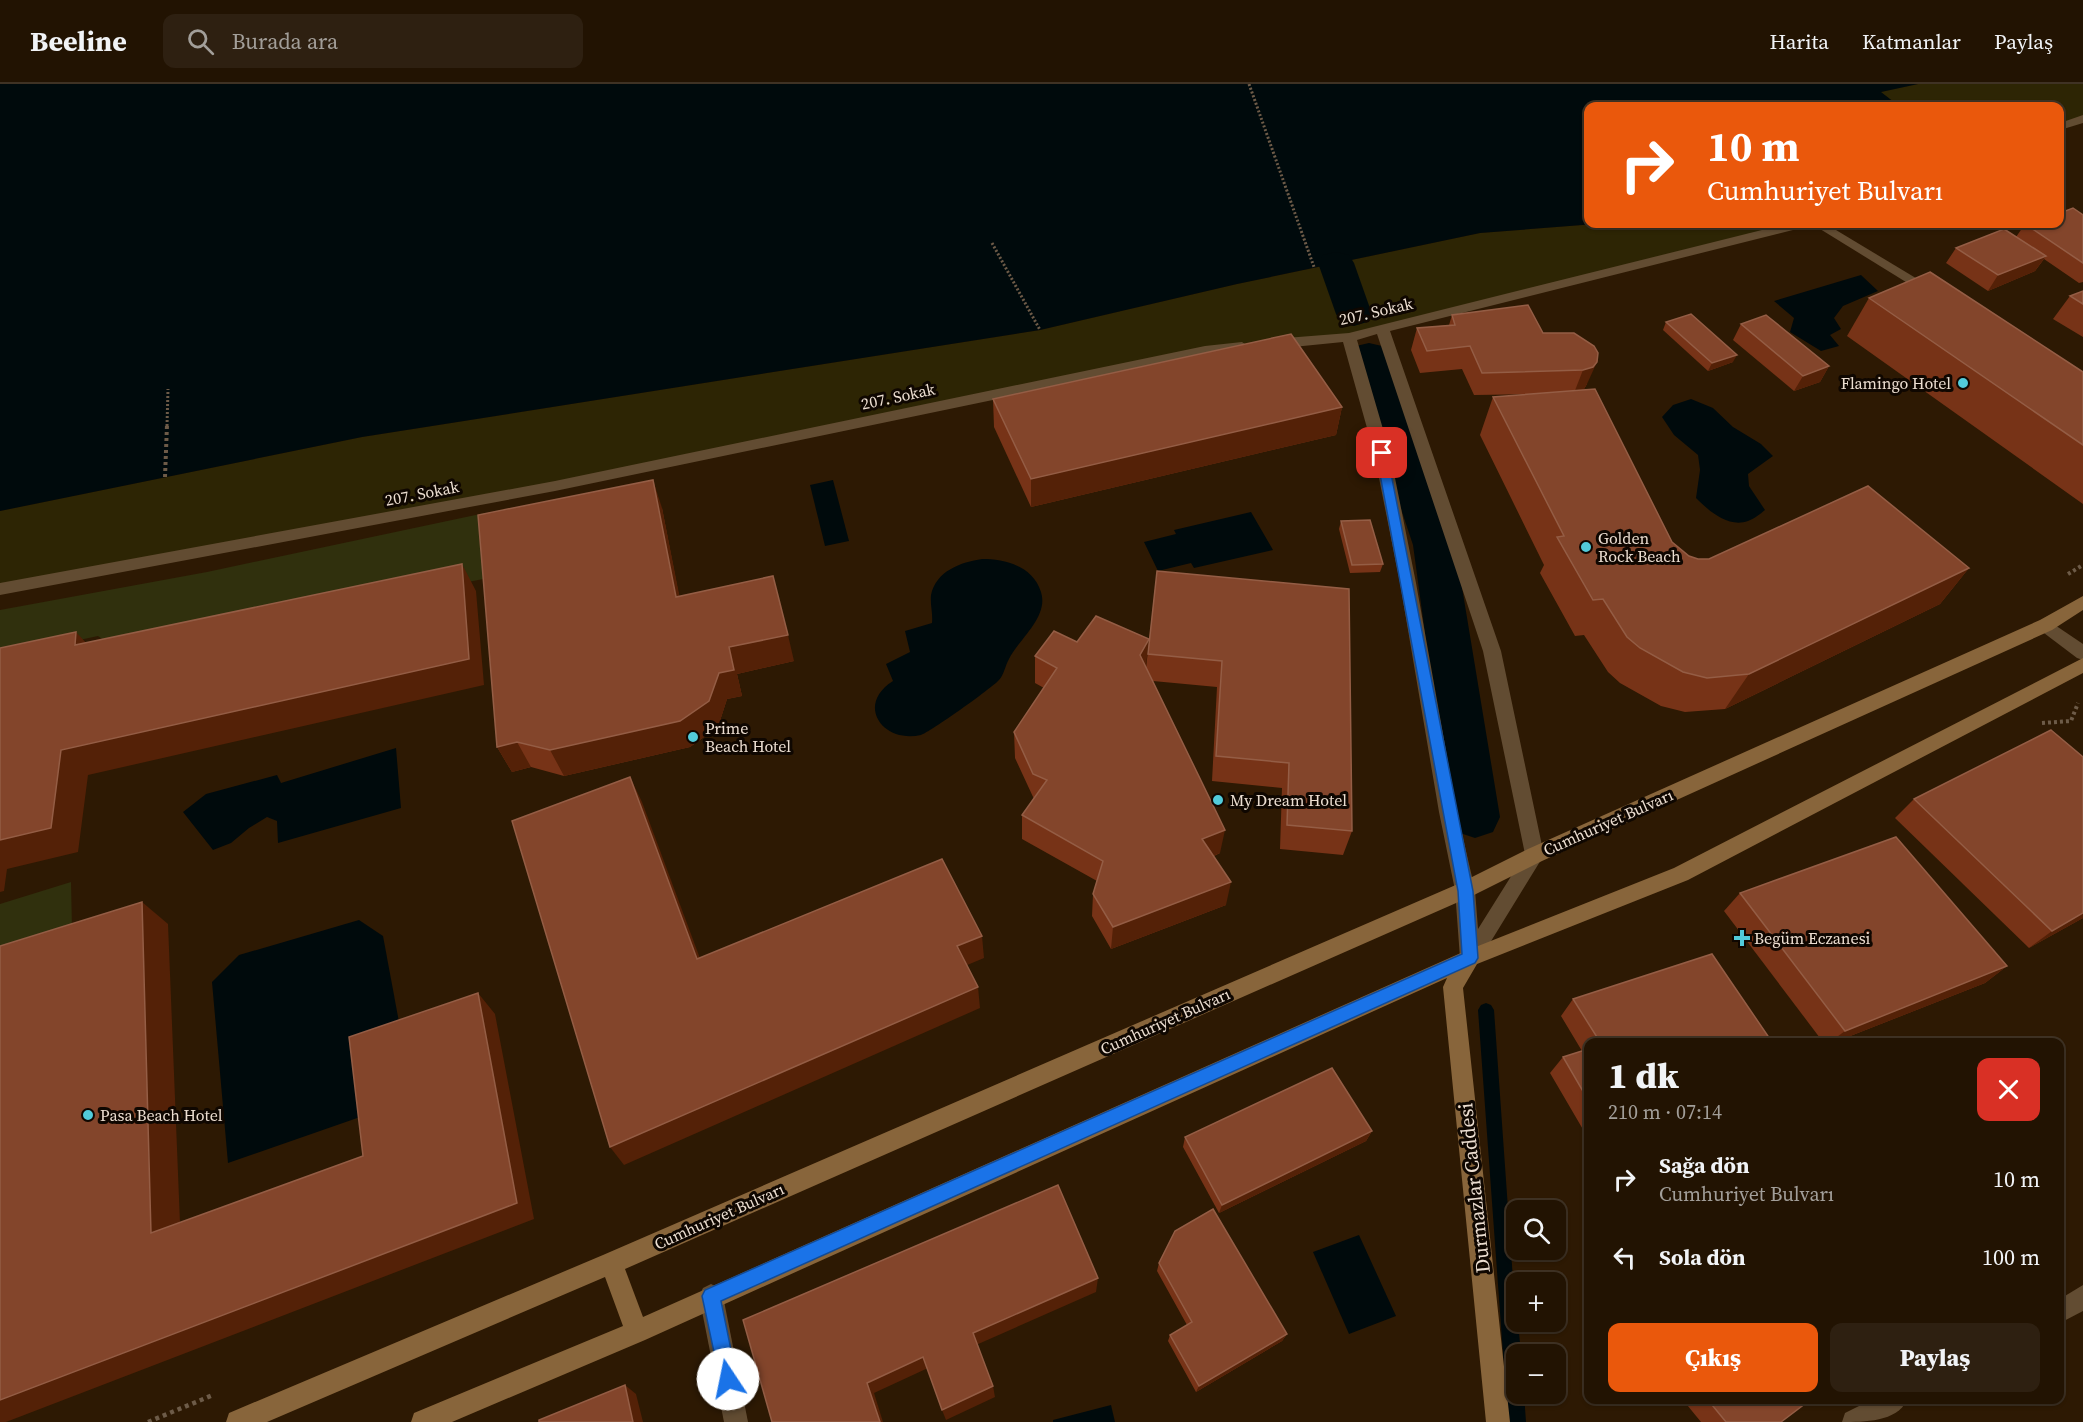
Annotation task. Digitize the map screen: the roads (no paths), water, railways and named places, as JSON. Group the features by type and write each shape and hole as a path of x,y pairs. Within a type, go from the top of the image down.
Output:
{"main road":[{"name":"Cumhuriyet Bulvarı","path":"238,1422 610,1263 1465,891 1535,855 2046,625 2083,602"},
{"path":"423,1422 637,1332 711,1296 1470,958 1681,874 2083,665"},
{"name":"Durmazlar Caddesi","path":"1470,958 1453,987 1498,1422"},
{"path":"610,1263 637,1332"}],"street":[{"path":"2064,126 2083,119"},
{"name":"207. Sokak","path":"0,589 555,486 1205,351 1349,338 1784,228"},
{"path":"1825,228 1940,297"},
{"path":"1382,329 1492,651 1535,855 1470,958"},
{"path":"1349,338 1382,453 1465,891 1470,958"},
{"path":"2046,625 2083,653"},
{"path":"711,1296 736,1422"},
{"path":"2064,1309 2083,1297"},
{"path":"1854,1422 1887,1410"}],"waterway":[{"path":"1336,263 1354,314"},
{"path":"1369,355 1434,545 1475,817"},
{"path":"1486,1010 1517,1422"}],"place":[{"name":"Flamingo Hotel","path":"1963,383"},
{"name":"Golden Rock Beach","path":"1586,547"},
{"name":"Prime Beach Hotel","path":"693,737"},
{"name":"My Dream Hotel","path":"1218,800"},
{"name":"Begüm Eczanesi","path":"1742,938"},
{"name":"Pasa Beach Hotel","path":"88,1115"}]}
